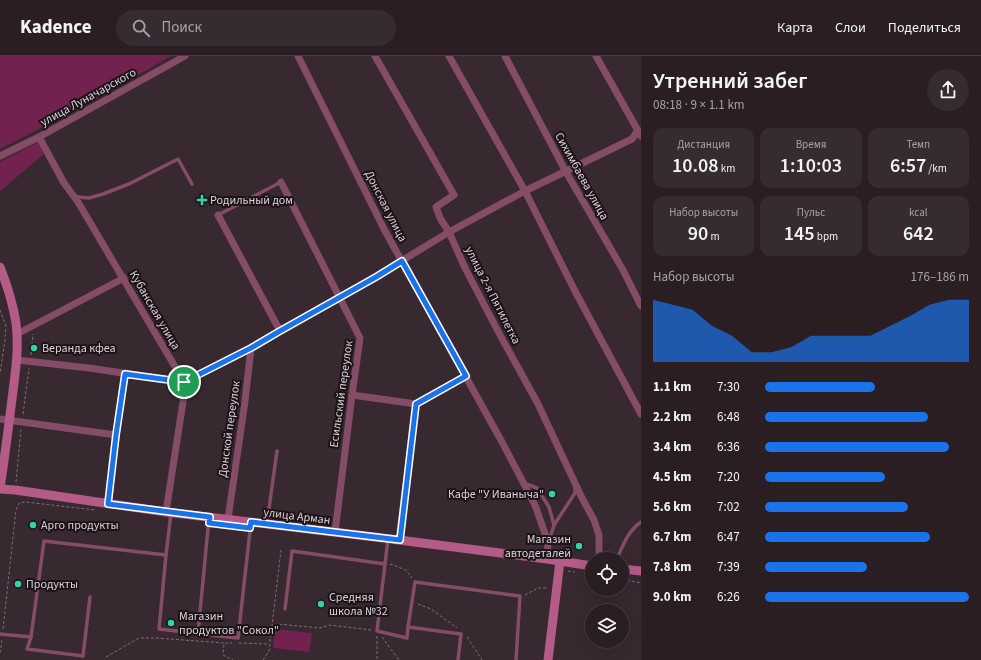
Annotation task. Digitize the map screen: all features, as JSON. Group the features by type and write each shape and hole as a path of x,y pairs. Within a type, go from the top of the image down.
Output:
{"street":[{"name":"улица Луначарского","path":"0,156 39,137 185,56"},
{"name":"Донская улица","path":"298,56 385,230 535,505 548,542 547,558"},
{"name":"улица 2-я Пятилетка","path":"375,56 454,195 436,207 440,218 449,232 465,268 500,335 537,402 582,498 594,520 599,535 599,552"},
{"path":"449,56 526,191 576,293 641,414"},
{"name":"Сихимбаева улица","path":"505,56 566,172 623,270 641,306"},
{"path":"17,360 89,368 184,382 251,348 402,261 449,232 526,191 632,139 639,133 596,56"},
{"name":"Кубанская улица","path":"39,137 64,183 78,202 124,278 184,382"},
{"name":"Есильский переулок","path":"281,182 360,338 334,532"},
{"path":"218,215 280,331"},
{"path":"0,268 15,314 17,334 17,360 0,489"},
{"path":"17,334 124,278"},
{"name":"Донской переулок","path":"228,519 251,348"},
{"path":"104,508 125,374"},
{"path":"352,395 416,404 466,376"},
{"path":"169,512 185,389 184,382"},
{"path":"400,540 416,404"},
{"path":"0,419 116,435"},
{"name":"улица Арман","path":"0,489 15,490 104,508 169,512 388,538 547,558 560,562 585,565"},
{"path":"548,660 560,562"},
{"path":"629,569 641,570"}],"lane":[{"path":"72,193 79,197 89,198 103,194 130,184 178,159 192,184"},
{"path":"218,215 281,182"},
{"path":"267,524 277,451"},
{"path":"523,482 536,488 549,507 554,525"},
{"path":"548,542 554,525 575,493 575,483"},
{"path":"169,512 158,629 238,638 251,522"},
{"path":"198,633 210,517"},
{"path":"620,552 627,537 641,522"},
{"path":"388,538 377,631 407,638 415,582 520,596 516,660"},
{"path":"90,597 84,656 27,649 31,637 44,541 166,555"},
{"path":"285,609 292,551 385,564"},
{"path":"408,628 462,634 458,660"},
{"path":"1,634 31,637"}],"path":[{"path":"0,310 6,326 0,374"},
{"path":"15,490 33,326"},
{"path":"0,653 16,510 19,503 25,502 104,508"},
{"path":"263,660 269,651 281,550"},
{"path":"385,564 394,565 406,570 415,582"},
{"path":"629,581 641,583"},
{"path":"520,596 526,595 538,588 557,588"},
{"path":"412,602 431,610 457,628"},
{"path":"271,629 278,624 320,628 330,625 377,631 399,660"},
{"path":"377,631 378,660"},
{"path":"106,657 139,638 232,643"},
{"path":"467,638 482,660"},
{"path":"224,643 223,654 234,660"},
{"path":"240,643 269,644"}],"shaded area":[{"path":"0,56 171,56 84,106 0,149"},
{"path":"38,142 44,154 0,191 0,162"},
{"path":"275,629 312,633 309,652 273,648"}],"place":[{"name":"Родильный дом","path":"202,200"},
{"name":"Веранда кфеа","path":"34,348"},
{"name":"Кафе \"У Иваныча\"","path":"552,494"},
{"name":"Арго продукты","path":"33,525"},
{"name":"Магазин автодеталей","path":"579,546"},
{"name":"Продукты","path":"18,584"},
{"name":"Средняя школа №32","path":"321,604"},
{"name":"Магазин продуктов \"Сокол\"","path":"171,623"}],"route":[{"path":"402,261 466,376 416,404 400,540 251,522 250,528 209,523 210,517 108,504 125,374 184,382 251,348 402,261"}]}
